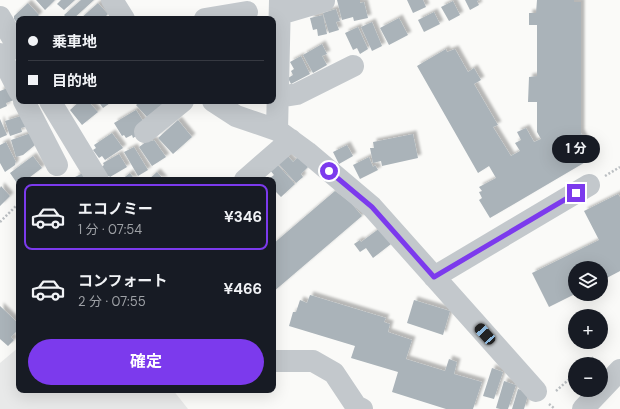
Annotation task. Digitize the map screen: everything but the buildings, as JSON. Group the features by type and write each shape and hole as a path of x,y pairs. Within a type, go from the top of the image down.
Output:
{"street":[{"path":"112,0 122,16"},
{"path":"284,135 278,98 280,7 324,1"},
{"path":"223,16 247,12"},
{"path":"0,17 16,44"},
{"path":"0,54 16,85"},
{"path":"278,98 297,94 353,66"},
{"path":"26,104 57,165"},
{"path":"52,104 96,177"},
{"path":"145,132 179,104"},
{"path":"218,104 236,116 284,135 372,207 434,277 544,393"},
{"path":"248,177 284,135"},
{"path":"434,277 589,185"},
{"path":"276,360 313,361 334,373 356,406 362,409"},
{"path":"583,409 620,370"}],"path":[{"path":"0,222 16,206"},
{"path":"544,393 568,378"}],"shaded area":[{"path":"16,350 16,393 175,393 188,409 0,409 0,363"}],"route":[{"path":"329,171 372,207 434,277 576,193"}]}
